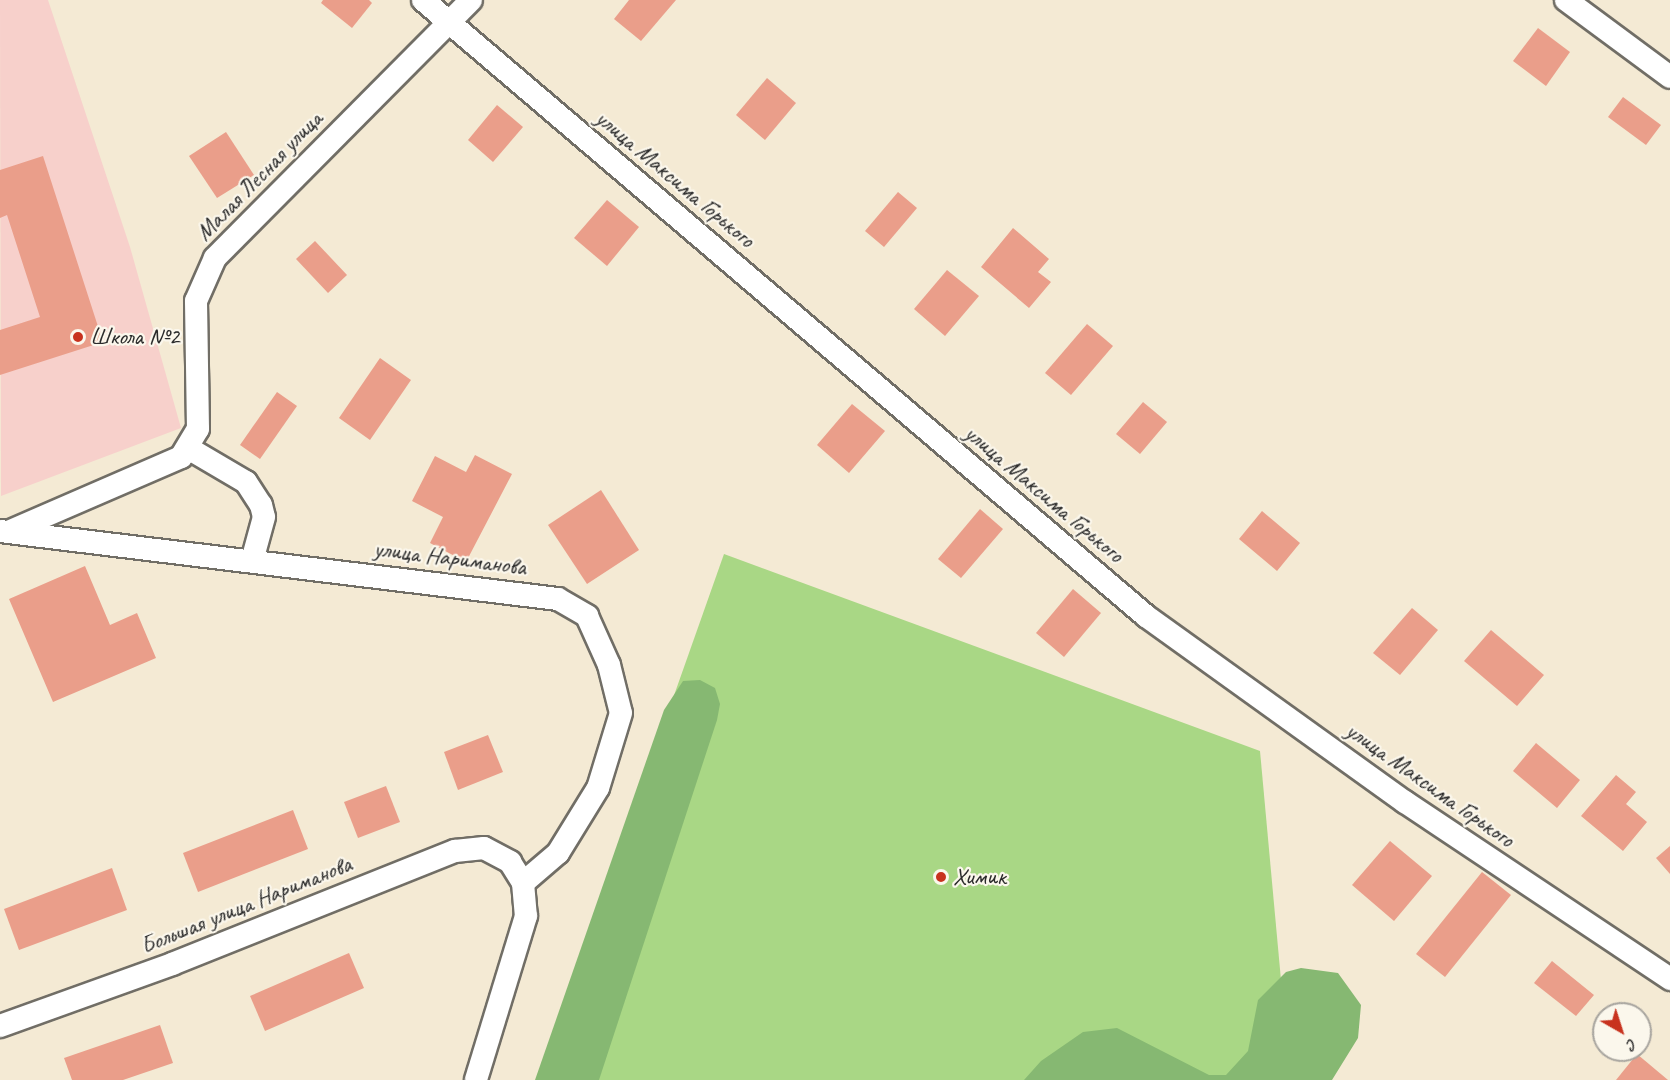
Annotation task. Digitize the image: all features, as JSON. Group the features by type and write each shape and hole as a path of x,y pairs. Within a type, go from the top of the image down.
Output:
{"street":[{"name":"улица Максима Горького","path":"423,0 1146,615 1405,802 1670,978"},
{"name":"Малая Лесная улица","path":"188,448 198,429 200,415 195,302 215,258 471,0"},
{"path":"1566,0 1670,77"},
{"path":"3,532 169,464 188,448 246,482 261,505 264,517 252,561"},
{"name":"улица Нариманова","path":"3,532 558,599 587,616 609,665 621,713 598,788 558,853 524,883"},
{"name":"Большая улица Нариманова","path":"0,1026 172,964 455,850 484,848 510,862 524,883"},
{"path":"476,1080 526,916 524,883"}],"shaded area":[{"name":"Школа №2","path":"0,0 48,0 130,247 181,428 1,496"}],"green space":[{"name":"Химик","path":"724,554 1260,751 1283,1002 1254,1080 538,1080"},
{"path":"700,680 715,688 720,704 717,720 599,1080 535,1080 664,710 683,681"},
{"path":"1301,968 1338,973 1361,1005 1358,1038 1332,1080 1024,1080 1041,1061 1083,1032 1117,1028 1209,1075 1226,1075 1248,1051 1258,1000 1286,972"}],"building":[{"path":"323,0 369,0 372,3 352,28 321,3"},
{"path":"629,0 676,0 641,41 614,19"},
{"path":"1538,28 1570,52 1546,86 1513,61"},
{"path":"767,78 796,103 765,140 736,115"},
{"path":"1623,97 1661,125 1646,145 1608,117"},
{"path":"497,105 523,127 493,162 468,140"},
{"path":"226,132 254,175 217,198 189,156"},
{"path":"43,156 103,342 0,375 0,330 40,317 7,215 0,218 0,170"},
{"path":"898,192 917,208 884,247 865,231"},
{"path":"607,200 639,227 607,266 574,238"},
{"path":"1013,228 1049,259 1038,272 1051,282 1029,308 981,267"},
{"path":"315,241 347,275 328,293 296,259"},
{"path":"947,270 979,296 945,336 914,309"},
{"path":"1087,324 1113,346 1071,395 1045,373"},
{"path":"380,358 411,380 370,440 339,418"},
{"path":"277,392 297,406 260,459 240,445"},
{"path":"1143,402 1167,422 1140,454 1116,434"},
{"path":"852,404 885,431 849,473 817,445"},
{"path":"475,455 512,474 466,562 430,543 443,517 412,501 435,456 466,472"},
{"path":"601,490 639,550 587,584 548,525"},
{"path":"980,509 1003,529 961,578 938,559"},
{"path":"1262,511 1300,543 1277,571 1239,539"},
{"path":"85,566 110,625 137,613 156,658 53,702 9,599"},
{"path":"1073,589 1101,613 1064,657 1036,633"},
{"path":"1412,608 1438,630 1400,675 1373,653"},
{"path":"1491,630 1544,675 1517,706 1464,661"},
{"path":"488,735 503,772 458,790 444,752"},
{"path":"1536,743 1580,780 1557,808 1513,771"},
{"path":"1616,775 1636,792 1626,804 1647,822 1623,851 1581,816"},
{"path":"386,786 400,822 358,838 344,802"},
{"path":"293,810 308,849 198,892 183,853"},
{"path":"1390,841 1432,876 1394,921 1352,885"},
{"path":"1670,846 1670,874 1656,858"},
{"path":"112,868 127,910 19,950 4,909"},
{"path":"1482,872 1511,895 1445,977 1416,954"},
{"path":"349,953 364,988 265,1031 250,996"},
{"path":"1552,961 1594,995 1576,1016 1534,983"},
{"path":"160,1025 173,1063 123,1080 72,1080 64,1058"},
{"path":"1631,1062 1647,1062 1668,1080 1616,1080"}],"place":[{"name":"Школа №2","path":"78,337"},
{"name":"Химик","path":"941,877"}]}
